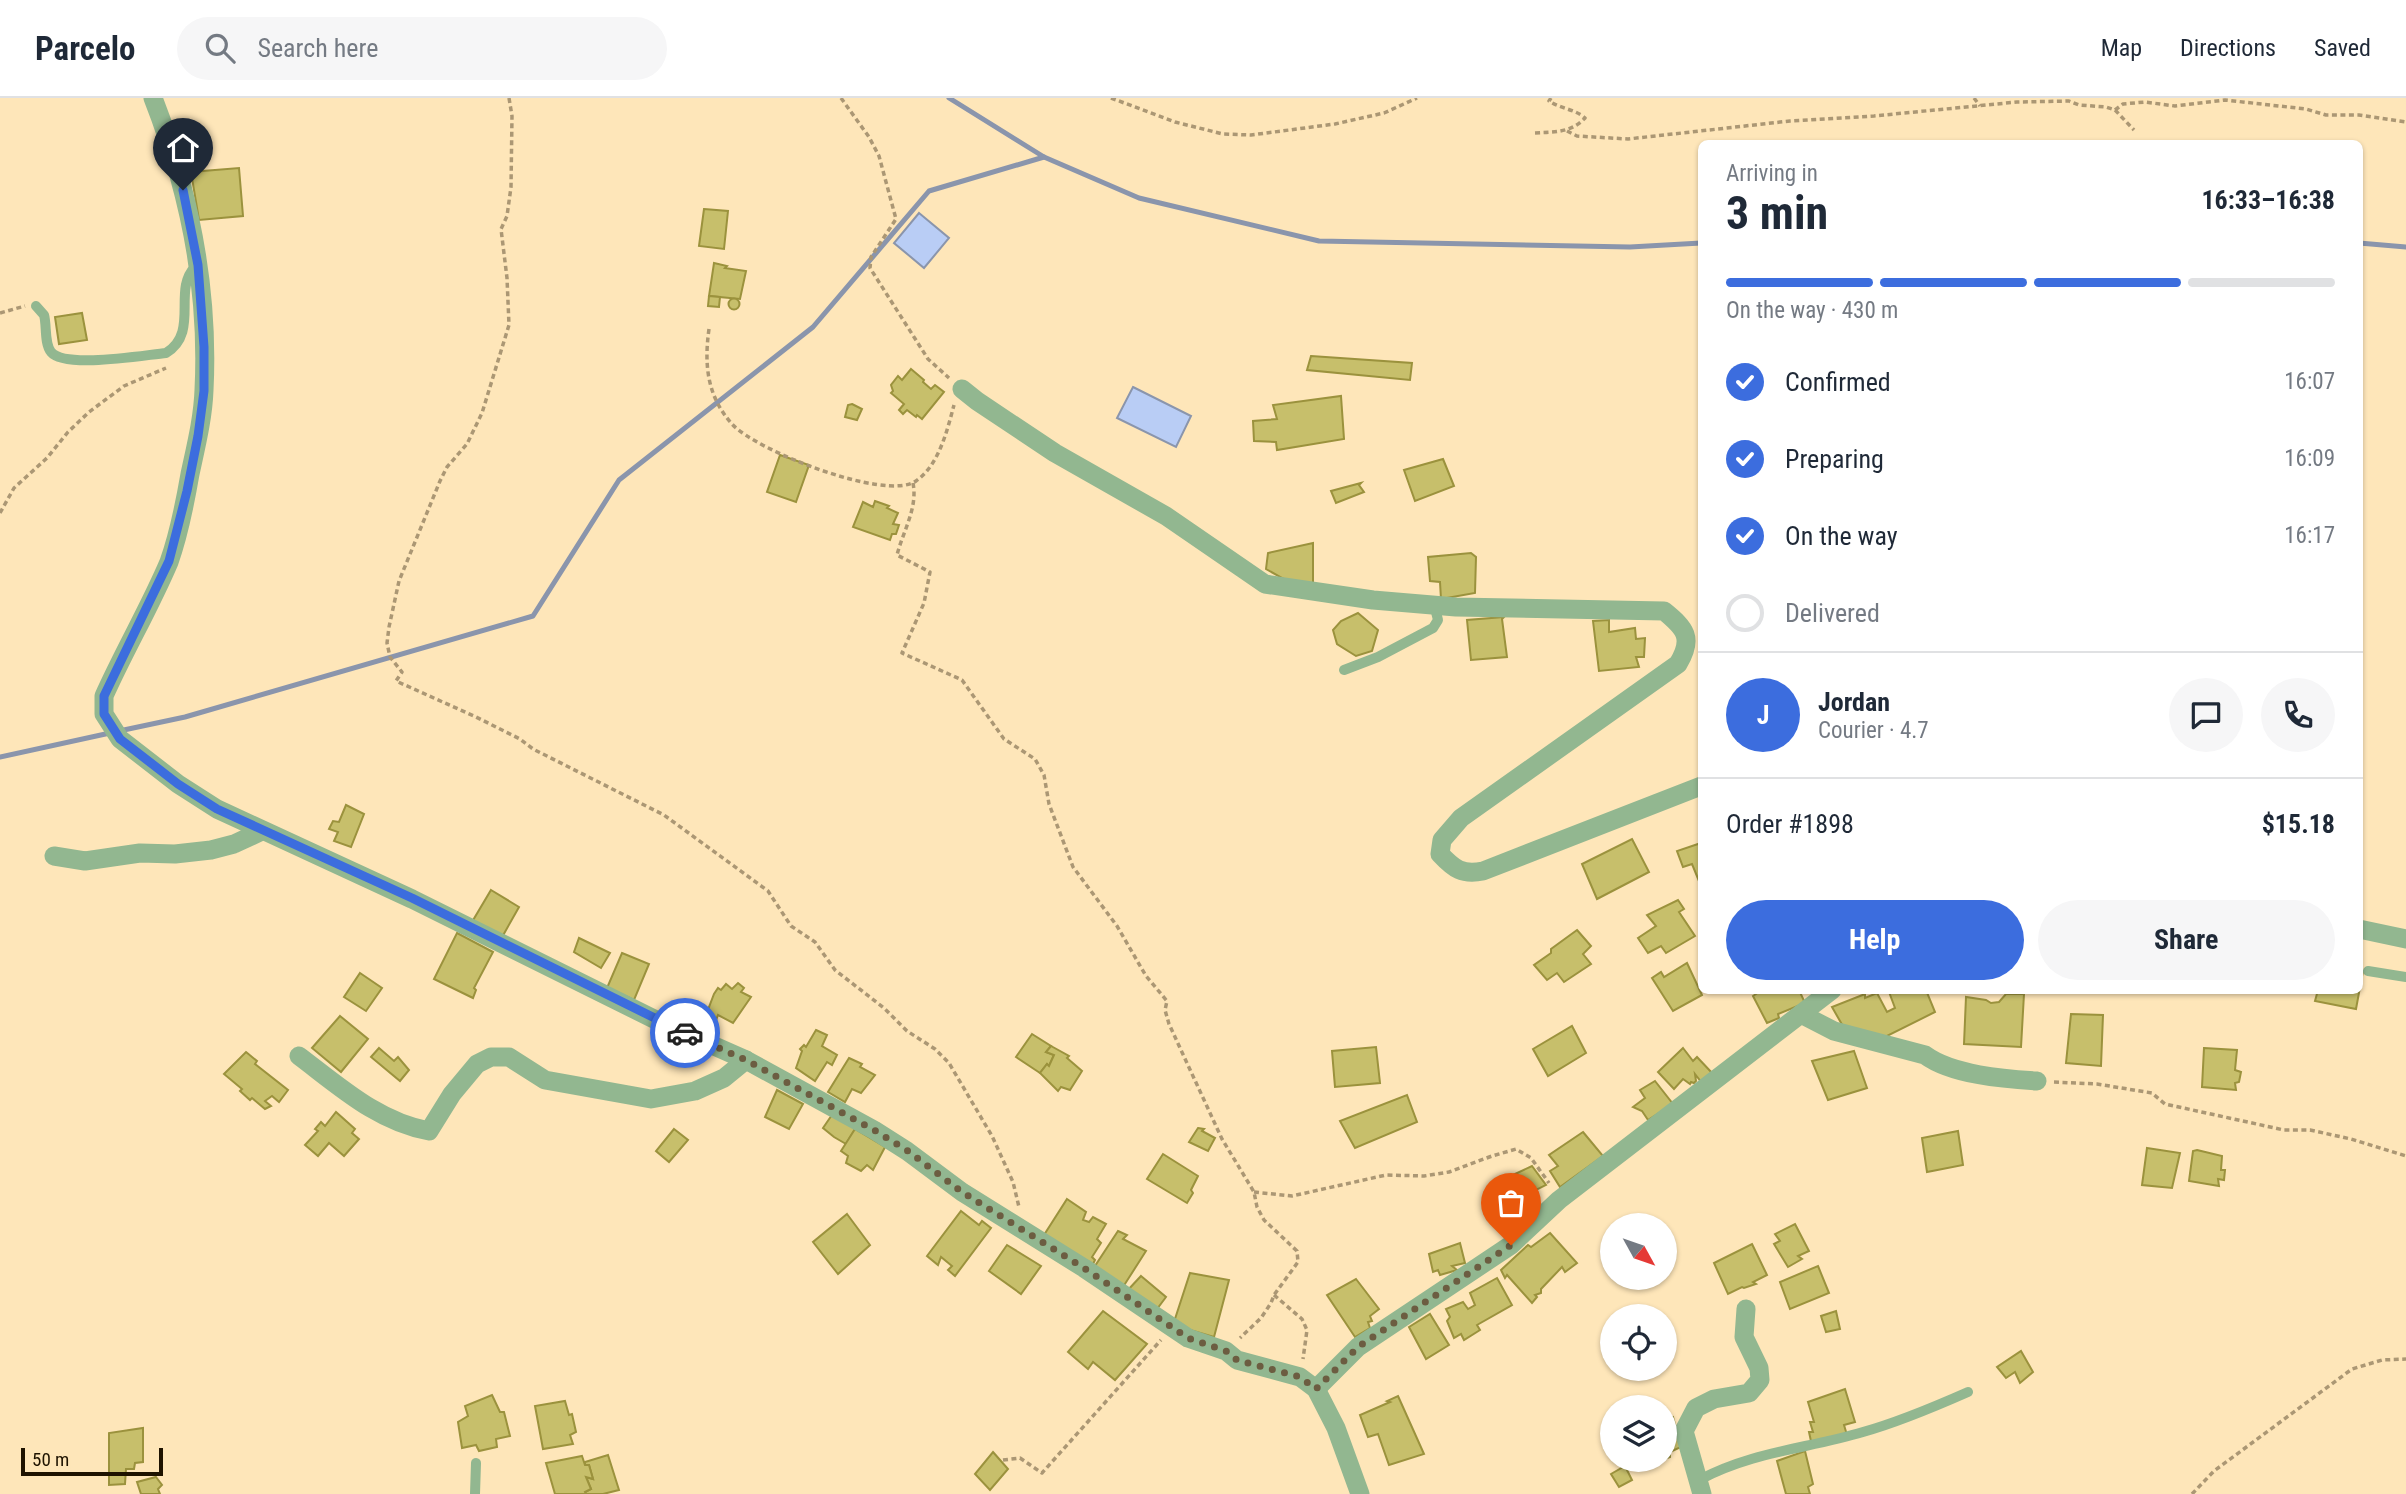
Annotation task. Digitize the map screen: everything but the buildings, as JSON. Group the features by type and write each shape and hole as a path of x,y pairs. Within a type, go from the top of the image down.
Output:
{"street":[{"path":"153,98 173,150 189,211 198,265 204,391 187,491 169,561 104,696 104,714 120,739 178,784 217,809 412,898 660,1022 746,1060 874,1130 908,1151 962,1192 1188,1338 1226,1351 1237,1360 1300,1377 1311,1385 1336,1428 1360,1494"},
{"path":"962,389 1055,453 1166,516 1265,584 1373,600 1457,607 1664,611 1682,625 1687,637 1685,653 1678,664 1461,818 1442,840 1440,854 1458,871 1469,874 1483,871 1698,787"},
{"path":"54,856 85,861 140,853 175,855 234,844 262,831"},
{"path":"2363,930 2406,939"},
{"path":"1311,1385 1358,1347 1511,1245 1559,1200 1827,994"},
{"path":"1801,1014 1834,1031 1925,1055 1935,1063 1998,1079 2038,1081"},
{"path":"299,1056 379,1114 412,1128 429,1131 452,1094 477,1064 491,1057 509,1057 545,1080 651,1099 695,1091 724,1078 746,1060"},
{"path":"1701,1487 1684,1431 1696,1408 1714,1399 1749,1393 1760,1380 1759,1368 1744,1337 1746,1309"}],"lane":[{"path":"36,306 44,314 51,352 60,358 91,360 166,354 175,348 186,320 188,282 191,272 198,265"},
{"path":"1344,670 1378,657 1433,628 1438,620 1438,611 1434,604"},
{"path":"2368,971 2406,977"},
{"path":"1701,1487 1732,1464 1758,1455 1864,1432 1968,1392"},
{"path":"475,1494 476,1463"}],"path":[{"path":"509,98 512,116 511,187 507,216 501,229 508,278 509,325 482,413 467,444 444,474 399,581 387,643 390,657 402,672 396,681 520,739 533,749 664,816 768,891 792,926 806,933 815,942 835,970 949,1063 992,1136 1013,1182 1026,1232"},
{"path":"709,329 705,361 710,388 725,414 741,433 797,461 840,476 876,484 896,486 913,483 930,465 946,433 957,395 962,389 928,359 870,268 872,257 896,219 879,156 841,98"},
{"path":"1111,98 1175,122 1223,134 1251,135 1335,124 1384,113 1417,98"},
{"path":"1535,133 1567,131 1578,126 1585,118 1578,112 1557,106 1549,101 1551,98"},
{"path":"1974,98 1980,106"},
{"path":"2115,110 2123,104 2145,102 2175,106 2225,100 2306,109 2326,115 2359,115 2406,121"},
{"path":"1567,131 1577,136 1628,139 1790,121 2017,102 2069,101 2115,110 2134,130"},
{"path":"0,313 36,306"},
{"path":"0,513 14,488 47,458 89,412 124,386 171,364 175,348"},
{"path":"913,483 915,494 912,513 897,555 930,572 924,603 902,653 962,680 1004,739 1035,760 1044,775 1049,804 1073,866 1117,926 1146,976 1167,1001 1165,1010 1169,1024 1222,1139 1254,1192 1257,1207 1264,1220 1297,1251 1298,1262 1261,1318 1226,1351"},
{"path":"2038,1081 2097,1084 2152,1094 2165,1104 2284,1130 2310,1130 2406,1156"},
{"path":"1254,1192 1292,1196 1386,1175 1424,1176 1449,1172 1516,1149 1531,1158 1559,1200"},
{"path":"1274,1295 1302,1320 1307,1330 1303,1357 1311,1385"},
{"path":"1003,1460 1020,1458 1042,1473 1172,1328"},
{"path":"2192,1494 2214,1471 2351,1368 2382,1360 2406,1359"}],"water":[{"path":"919,213 949,238 924,268 894,243"},
{"path":"1133,387 1191,416 1176,447 1117,418"}],"waterway":[{"path":"949,98 1044,157 1139,198 1319,241 1630,247 1698,243"},
{"path":"119,731 185,717 533,616 619,480 813,327 929,191 1044,157"},
{"path":"2363,243 2406,247"},
{"path":"0,757 110,733"}],"way so far":[{"path":"685,1033 746,1060 874,1130 908,1151 962,1192 1084,1268 1188,1338 1226,1351 1237,1360 1300,1377 1316,1389 1358,1347 1511,1245"}],"route":[{"path":"183,190 198,265 204,347 204,391 198,436 169,561 104,696 104,714 120,739 178,784 217,809 412,898 685,1033"}]}
